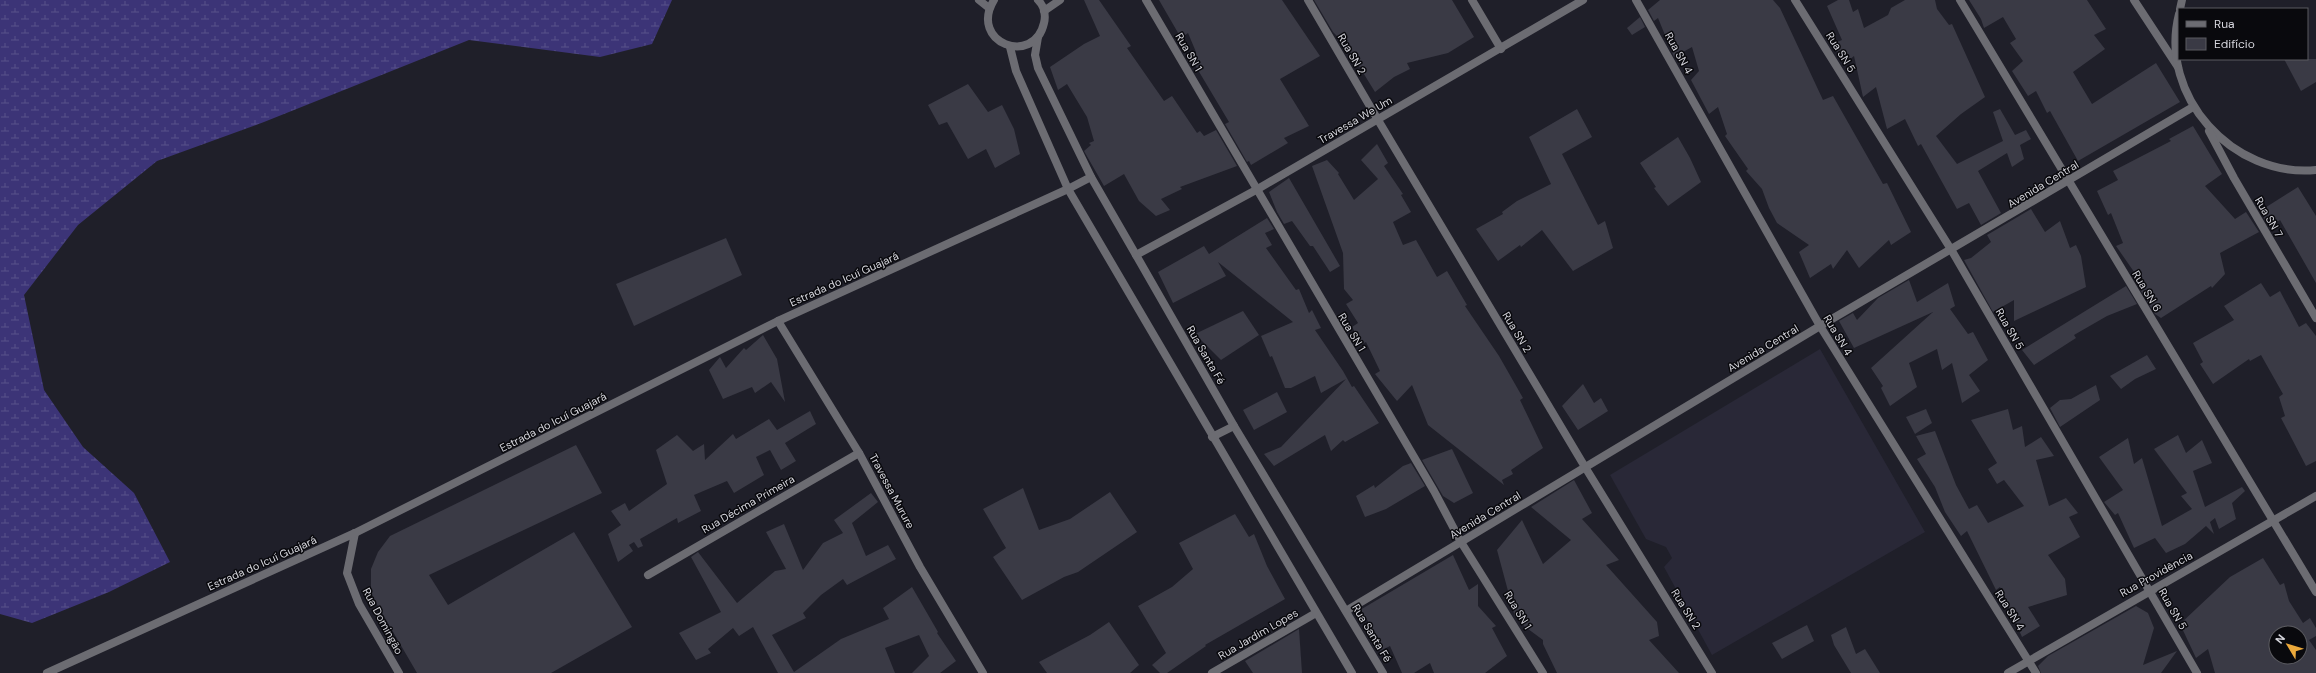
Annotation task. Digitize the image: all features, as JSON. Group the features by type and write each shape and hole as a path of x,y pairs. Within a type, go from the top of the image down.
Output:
{"street":[{"path":"979,0 989,8"},
{"path":"994,0 989,8 987,18 991,32 1001,43 1020,47 1038,37"},
{"path":"1038,0 1044,11 1060,0"},
{"name":"Rua SN 1","path":"1146,0 1256,190 1434,491 1461,542 1543,673"},
{"name":"Rua SN 2","path":"1308,0 1378,120 1586,467 1712,673"},
{"path":"1472,0 1501,49"},
{"name":"Travessa We Um","path":"1136,255 1256,190 1583,0"},
{"name":"Rua SN 4","path":"1636,0 1820,326 2036,673"},
{"name":"Rua SN 5","path":"1795,0 1952,251 2198,673"},
{"name":"Rua SN 6","path":"1960,0 2068,182 2316,592"},
{"path":"2134,0 2178,68"},
{"name":"Rua Santa Fé","path":"1044,11 1043,29 1038,37 1035,55 1038,68 1091,177 1234,426 1383,673"},
{"path":"2178,18 2176,27 2178,68 2184,88 2193,107 2206,126 2234,150 2266,165 2302,172 2316,170"},
{"path":"1010,46 1016,71 1068,189 1212,437 1352,673"},
{"name":"Avenida Central","path":"1346,611 1820,326 1952,251 2193,107"},
{"name":"Rua SN 7","path":"2206,126 2234,178 2316,318"},
{"name":"Estrada do Icuí Guajará","path":"47,673 355,533 778,321 1068,189 1091,177"},
{"name":"Travessa Murure","path":"778,321 859,453 920,567 983,673"},
{"path":"1212,437 1234,426"},
{"name":"Rua Décima Primeira","path":"648,575 859,453"},
{"name":"Rua Providência","path":"2008,673 2028,660 2316,496"},
{"name":"Rua Domingão","path":"355,533 347,573 360,604 399,673"},
{"name":"Rua Jardim Lopes","path":"1212,673 1316,613"}],"shaded area":[{"path":"1820,349 1925,532 1712,655 1664,567 1672,558 1666,547 1646,539 1610,475"}],"green space":[{"path":"0,0 672,0 652,44 600,57 469,40 264,122 157,161 78,225 24,295 44,390 83,447 134,493 170,562 109,592 32,623 0,614"}],"building":[{"path":"1084,0 1099,0 1131,46 1127,48 1164,101 1172,96 1197,133 1200,131 1204,136 1216,130 1237,166 1180,187 1182,189 1161,199 1170,210 1156,216 1139,201 1124,174 1104,186 1084,151 1091,145 1089,143 1094,141 1087,117 1067,84 1058,90 1050,67 1084,44 1100,36"},
{"path":"1159,0 1282,0 1320,56 1280,79 1309,126 1284,138 1288,143 1251,165 1249,161 1247,162 1225,124 1229,122 1195,65 1196,52 1188,33 1181,38"},
{"path":"1314,0 1452,0 1474,37 1448,53 1407,63 1410,69 1394,77 1375,92 1346,45 1333,32"},
{"path":"1660,0 1773,0 1780,8 1823,100 1833,96 1883,184 1887,183 1911,232 1891,245 1889,240 1859,268 1847,250 1833,269 1831,264 1810,278 1799,252 1809,245 1777,223 1769,208 1762,189 1746,171 1748,169 1725,136 1727,134 1718,107 1709,114 1691,80 1699,71 1692,47 1674,57 1658,18 1654,21 1648,10"},
{"path":"1838,0 1849,0 1853,12 1858,9 1864,28 1888,15 1891,8 1905,0 1935,0 1937,9 1949,25 1952,24 1985,97 1961,114 1936,136 1957,164 2003,141 1993,112 2000,109 2015,135 2026,130 2031,139 2020,145 2024,159 2012,167 2007,153 1978,171 2001,213 1981,225 1969,203 1957,209 1921,144 1918,146 1905,119 1887,129 1876,87 1863,97 1854,56 1844,64 1832,44 1842,40 1827,6"},
{"path":"1969,0 2087,0 2106,29 2094,35 2105,49 2073,72 2092,104 2156,63 2180,102 2078,161 2050,111 2047,113 2036,91 2028,96 2012,71 2023,61 2010,43 2016,39 2003,17 1984,28 1981,19"},
{"path":"1640,17 1645,27 1632,35 1627,28"},
{"path":"2316,59 2316,82 2301,91 2285,60"},
{"path":"968,84 988,112 1002,105 1014,129 1020,154 995,168 986,149 968,159 947,122 939,125 928,105"},
{"path":"1577,109 1592,137 1562,154 1598,225 1605,221 1613,248 1573,271 1542,230 1521,247 1520,245 1498,261 1476,229 1503,214 1502,212 1517,201 1551,184 1529,137"},
{"path":"2193,126 2222,174 2205,186 2235,219 2246,212 2259,232 2220,253 2225,274 2212,288 2211,286 2161,318 2155,314 2135,281 2139,279 2116,246 2123,243 2111,213 2108,215 2097,191 2118,180 2113,171 2171,141 2169,139"},
{"path":"1678,137 1701,182 1668,206 1654,188 1656,187 1640,163"},
{"path":"1377,144 1388,163 1384,166 1403,194 1401,195 1411,212 1393,222 1403,245 1416,240 1437,277 1447,271 1467,305 1465,306 1499,356 1523,398 1520,400 1543,448 1511,470 1513,474 1502,480 1504,485 1428,425 1412,385 1397,401 1375,374 1380,371 1366,342 1362,344 1352,327 1358,323 1346,304 1353,300 1344,289 1343,253 1312,166 1327,160 1339,173 1338,174 1354,200 1378,179 1361,160"},
{"path":"1289,178 1340,266 1330,272 1313,246 1310,246 1292,221 1284,224 1277,212 1269,192"},
{"path":"2298,187 2316,216 2316,283 2280,220 2269,226 2260,211"},
{"path":"2031,209 2045,232 2060,221 2070,248 2076,245 2081,256 2086,287 2014,321 2014,300 1993,312 1964,260 1971,258 1991,242 1987,235"},
{"path":"1267,218 1274,229 1265,233 1272,245 1266,248 1296,290 1299,289 1309,313 1312,310 1321,328 1315,330 1352,387 1354,386 1379,423 1345,442 1343,440 1331,451 1325,435 1274,466 1264,454 1281,447 1346,379 1321,393 1315,376 1291,388 1285,388 1272,356 1270,357 1261,336 1293,322 1218,262 1226,276 1173,303 1158,272 1204,246 1209,254"},
{"path":"726,238 742,275 634,326 616,284"},
{"path":"1909,280 1917,302 1948,283 1955,306 1950,309 1968,334 1973,332 1988,360 1969,375 1980,391 1962,403 1952,363 1942,370 1937,349 1909,363 1917,387 1890,406 1881,388 1883,386 1871,368 1933,312 1854,348 1839,321 1853,313 1857,320 1878,298"},
{"path":"2261,283 2270,297 2280,291 2299,327 2306,323 2316,336 2316,461 2306,466 2281,418 2285,416 2279,397 2283,394 2261,355 2250,361 2249,359 2213,384 2200,364 2203,362 2193,343 2234,320 2224,306"},
{"path":"2126,286 2137,304 2107,316 2074,335 2076,338 2034,365 2022,350"},
{"path":"1243,311 1259,335 1221,360 1195,334"},
{"path":"763,335 777,359 785,402 771,382 755,393 752,387 723,399 709,370 720,357 726,368 744,348 746,350"},
{"path":"2147,355 2156,369 2135,379 2121,389 2110,376"},
{"path":"1583,384 1594,403 1601,398 1608,411 1578,430 1562,406"},
{"path":"2096,385 2100,400 2060,427 2050,408 2060,400 2071,399"},
{"path":"1277,392 1287,412 1254,430 1243,410"},
{"path":"1926,409 1932,423 1915,434 1906,417"},
{"path":"2008,409 2013,430 2022,426 2025,447 2041,437 2054,456 2036,460 2049,506 2066,498 2078,513 2069,517 2080,537 2048,555 2065,579 2067,595 2028,607 2040,626 2022,637 2000,587 1996,590 1967,531 1961,536 1945,512 1935,487 1917,459 1926,454 1916,436 1935,431 1956,485 1969,509 1977,505 1988,523 2024,506 2004,480 1997,484 1988,469 1997,463 1971,420"},
{"path":"810,411 816,424 785,443 796,461 781,470 770,450 756,457 764,475 734,493 727,481 694,495 701,511 678,523 677,518 640,539 643,546 638,548 634,542 629,545 633,551 618,562 608,534 621,525 611,511 625,503 629,511 667,484 656,450 677,435 693,451 704,444 705,460 733,434 736,439 769,419 777,430"},
{"path":"2178,435 2186,453 2202,440 2212,463 2193,471 2205,507 2242,487 2245,491 2232,503 2236,519 2219,529 2215,518 2210,522 2214,534 2206,526 2185,544 2166,553 2155,538 2134,548 2118,513 2115,515 2104,502 2123,490 2099,457 2128,438 2134,464 2142,458 2162,526 2192,509 2181,496 2187,493 2154,449"},
{"path":"576,445 602,493 429,575 448,605 574,532 632,627 551,673 417,673 371,594 371,569 378,552 390,536"},
{"path":"1452,449 1473,493 1454,503 1443,496 1422,460"},
{"path":"1411,463 1425,486 1386,509 1365,517 1356,496 1374,485 1375,488 1403,466"},
{"path":"1574,480 1592,513 1582,519 1619,560 1606,565 1657,622 1659,636 1649,640 1679,673 1557,673 1543,644 1543,640 1524,626 1518,615 1515,617 1497,550 1522,520 1543,564 1571,540 1531,507"},
{"path":"1023,488 1039,530 1070,519 1110,492 1137,532 1078,572 1064,577 1022,600 993,557 1006,548 983,509"},
{"path":"871,493 878,502 852,523 866,556 888,545 896,559 847,585 843,579 821,595 803,613 806,618 772,635 794,672 841,639 889,619 883,608 912,587 938,632 937,633 956,661 940,673 912,673 929,656 919,635 885,648 895,673 778,673 753,627 739,636 733,628 708,649 711,653 696,660 679,633 721,612 691,557 698,552 737,603 775,571 786,569 766,532 784,524 803,570 823,543 843,533 834,520"},
{"path":"1235,514 1249,537 1254,534 1267,566 1285,599 1205,645 1206,646 1167,673 1160,673 1152,665 1166,653 1138,606 1172,587 1193,569 1179,543"},
{"path":"1453,555 1469,590 1478,584 1478,606 1496,626 1492,628 1507,656 1485,673 1434,673 1430,663 1414,673 1402,673 1390,646 1380,651 1368,621 1360,610"},
{"path":"2263,558 2280,585 2284,583 2289,601 2303,623 2310,618 2316,628 2316,636 2309,640 2316,650 2316,673 2215,673 2208,649 2196,658 2180,624 2230,577"},
{"path":"2136,606 2148,613 2154,628 2143,665 2177,651 2161,673 2041,673 2038,666 2048,656"},
{"path":"1109,622 1139,665 1130,673 1047,673 1039,662 1090,635"},
{"path":"1807,625 1814,641 1782,659 1772,643"},
{"path":"1846,627 1856,654 1865,649 1880,673 1851,673 1834,645 1831,635"},
{"path":"1299,629 1302,673 1253,673 1245,661"}]}
